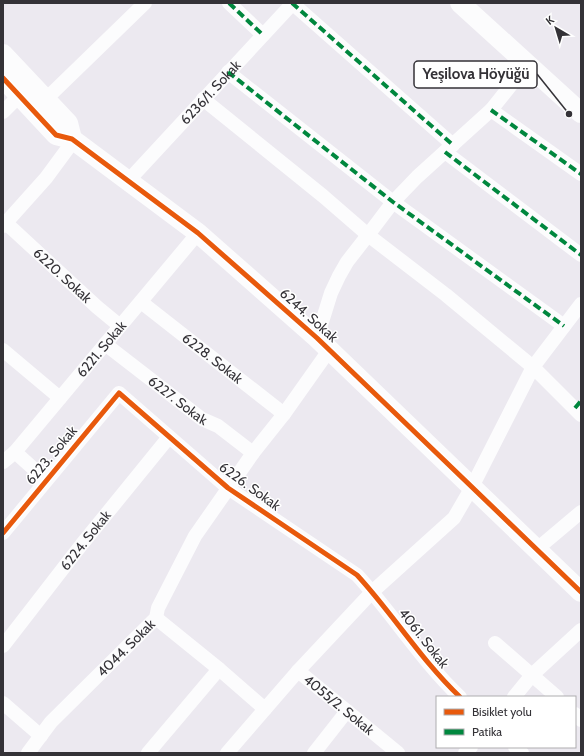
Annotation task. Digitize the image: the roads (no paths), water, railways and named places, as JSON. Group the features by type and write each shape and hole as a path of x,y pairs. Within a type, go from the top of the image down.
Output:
{"street":[{"path":"45,100 145,3"},
{"path":"228,3 263,35"},
{"path":"293,3 449,149 581,255"},
{"name":"6236/1. Sokak","path":"128,181 293,3"},
{"path":"460,3 581,113"},
{"path":"3,54 68,123 73,139 46,178 4,224"},
{"name":"4044. Sokak","path":"31,752 51,722 156,618 158,608 195,536 253,453 284,414 324,344 332,293 347,262 393,202 417,177 491,110 527,65"},
{"path":"228,72 393,202 564,326"},
{"name":"6244. Sokak","path":"3,78 56,135 73,139 198,233 324,344 581,592"},
{"path":"3,112 19,96"},
{"path":"203,99 323,196 368,235 446,295 533,367 579,408"},
{"path":"491,110 581,174"},
{"name":"6220. Sokak","path":"4,224 120,326"},
{"name":"6221. Sokak","path":"3,462 15,452 198,233"},
{"name":"6228. Sokak","path":"141,302 284,414"},
{"path":"227,753 298,671 372,592 454,518 472,487 533,367 581,304"},
{"name":"6227. Sokak","path":"105,344 202,419 218,426 253,453"},
{"path":"3,350 60,398"},
{"name":"6226. Sokak","path":"118,393 228,488 357,575 372,592"},
{"name":"6223. Sokak","path":"3,533 118,393"},
{"name":"6224. Sokak","path":"3,646 82,544 169,437"},
{"path":"15,452 46,480"},
{"path":"537,549 581,512"},
{"name":"4061. Sokak","path":"372,592 441,680 459,696"},
{"path":"156,618 219,669 265,709"},
{"path":"515,696 532,676 581,630"},
{"path":"495,642 556,696"},
{"path":"148,753 219,669"},
{"name":"4055/2. Sokak","path":"298,671 398,753"},
{"path":"3,703 41,736"},
{"path":"314,753 347,711"}],"place":[{"name":"Yeşilova Höyüğü","path":"569,114"}]}
